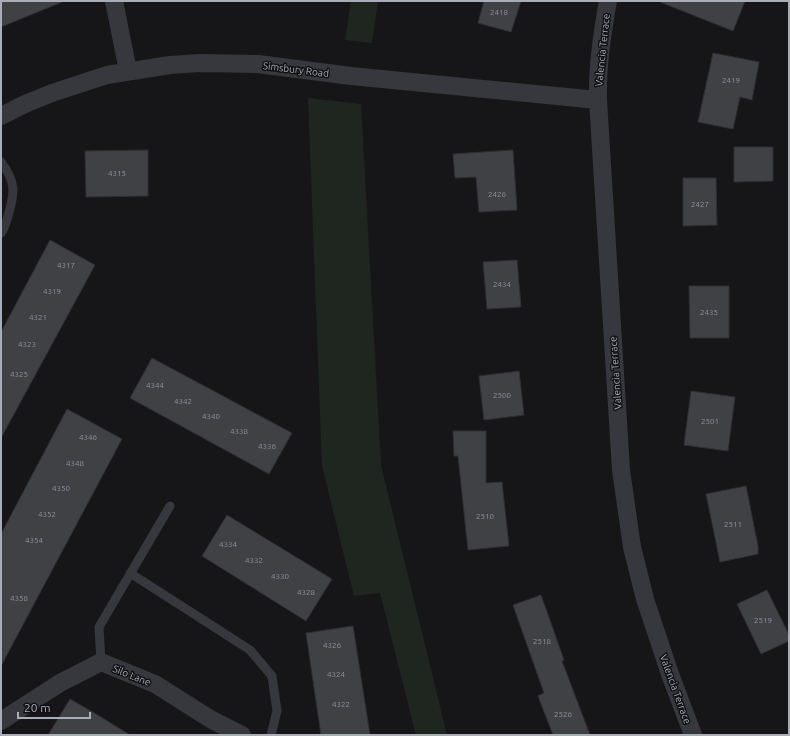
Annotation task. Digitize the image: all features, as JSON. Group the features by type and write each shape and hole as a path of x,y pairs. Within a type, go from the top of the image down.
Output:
{"street":[{"path":"114,1 128,71"},
{"name":"Valencia Terrace","path":"608,1 602,30 598,100 621,470 632,546 645,599 670,674 693,735"},
{"name":"Simsbury Road","path":"1,116 52,93 107,75 170,65 200,63 258,64 351,76 598,100"},
{"name":"Silo Lane","path":"1,721 60,683 100,662 155,684 212,720 242,735"}],"lane":[{"path":"1,162 12,180 14,194 5,228 1,233"},
{"path":"100,662 99,627 170,506"},
{"path":"130,574 250,650 272,676 277,711 271,735"}],"shaded area":[{"path":"351,1 378,1 372,43 345,40"},
{"path":"308,98 361,104 381,465 447,735 416,735 380,593 354,596 322,466"}],"building":[{"path":"1,1 62,1 62,2 1,27"},
{"path":"484,1 521,1 511,32 478,23"},
{"path":"660,1 745,1 733,31"},
{"path":"713,53 759,62 752,100 740,97 733,129 698,122"},
{"path":"734,147 773,147 773,181 734,182"},
{"path":"148,150 148,196 86,197 85,151"},
{"path":"513,150 517,210 479,212 476,177 455,178 453,154"},
{"path":"683,178 716,178 717,225 683,226"},
{"path":"50,240 95,265 1,438 1,332"},
{"path":"517,260 521,307 487,309 483,262"},
{"path":"689,286 729,286 729,338 690,338"},
{"path":"152,358 292,433 269,474 130,398"},
{"path":"519,371 524,415 484,420 479,376"},
{"path":"691,391 735,397 728,451 684,445"},
{"path":"67,409 122,439 1,666 1,534"},
{"path":"453,431 486,431 486,483 502,482 509,546 468,550 458,456 454,456"},
{"path":"746,486 758,546 758,554 720,562 706,494"},
{"path":"227,515 332,579 306,621 202,556"},
{"path":"767,590 789,635 789,641 761,654 737,604"},
{"path":"541,595 564,660 562,661 590,735 553,735 538,696 544,693 513,605"},
{"path":"353,626 370,735 321,735 306,633"},
{"path":"70,699 96,714 130,735 48,735"}]}
